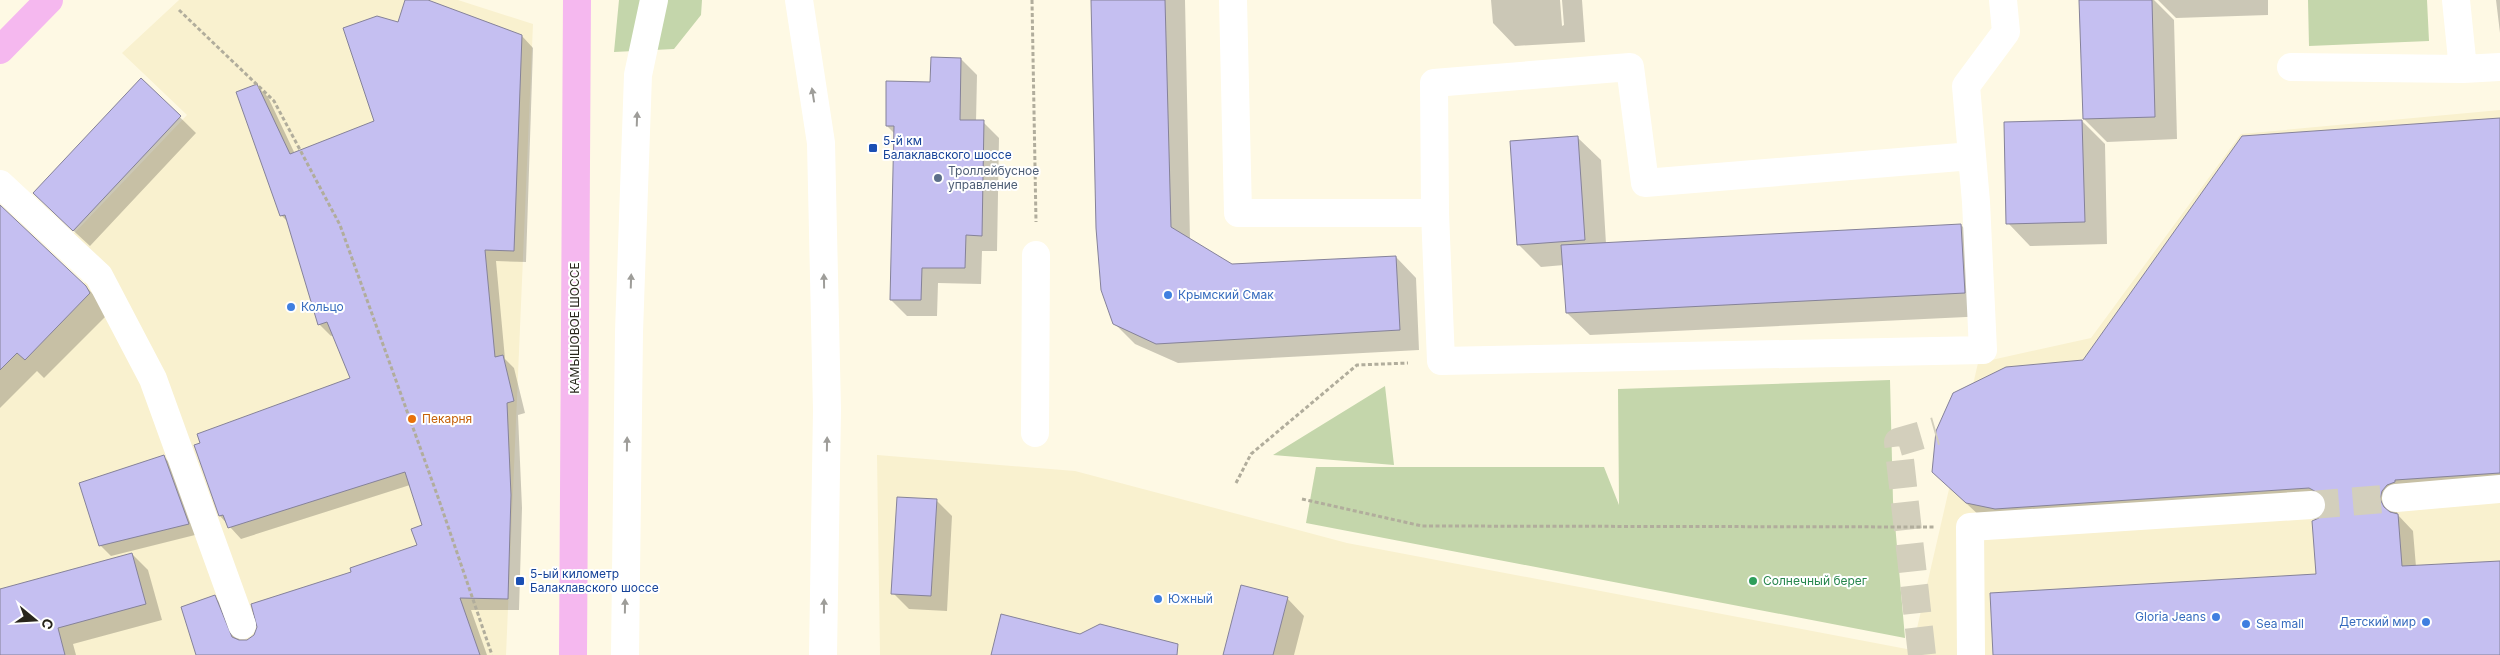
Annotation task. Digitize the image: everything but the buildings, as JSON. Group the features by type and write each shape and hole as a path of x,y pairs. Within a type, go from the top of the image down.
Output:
{"main road":[{"path":"0,50 49,0"},
{"name":"КАМЫШОВОЕ ШОССЕ","path":"572,655 577,0"}],"lane":[{"path":"625,655 629,332 638,76 654,0"},
{"path":"799,0 821,143 827,410 823,655"},
{"path":"1233,0 1238,213 1435,214"},
{"path":"1972,156 1646,183 1630,67 1434,83 1435,214 1441,361 1983,350 1976,202 1966,86 2006,32 2003,0"},
{"path":"2456,0 2463,69"},
{"path":"2291,67 2463,69 2500,67"},
{"path":"0,184 99,276 153,379 242,625"},
{"path":"1035,434 1036,255"},
{"path":"2396,498 2500,489"},
{"path":"1971,655 1970,527 2310,505"}],"path":[{"path":"1032,0 1036,255"},
{"path":"179,10 274,101 340,225 439,500 492,655"},
{"path":"1236,483 1251,454 1357,365 1441,361"},
{"path":"1302,498 1422,526 1921,527"}],"shaded area":[{"name":"Кольцо","path":"179,0 458,0 533,24 506,655 0,655 0,370 89,278 63,245 187,115 122,53"},
{"path":"2500,110 2500,655 880,655 877,455 1075,471 1347,543 1912,650 1978,363 2091,338 2241,134"}],"green space":[{"path":"619,0 702,0 701,15 674,49 614,52"},
{"path":"2308,0 2427,0 2429,41 2309,46"},
{"name":"Солнечный берег","path":"1890,380 1893,501 1905,638 1306,523 1316,467 1604,467 1619,505 1618,389"},
{"path":"1385,386 1394,465 1273,455"}],"tunnel":[{"path":"1922,655 1898,442 1936,431"},
{"path":"2311,505 2396,498"}],"place":[{"name":"5-й км Балаклавского шоссе","path":"873,148"},
{"name":"Троллейбусное управление","path":"938,178"},
{"name":"Крымский Смак","path":"1168,295"},
{"name":"Кольцо","path":"291,307"},
{"name":"Пекарня","path":"412,419"},
{"name":"5-ый километр Балаклавского шоссе","path":"520,581"},
{"name":"Солнечный берег","path":"1753,581"},
{"name":"Южный","path":"1158,599"},
{"name":"Gloria Jeans","path":"2216,617"},
{"name":"Детский мир","path":"2426,622"},
{"name":"Sea mall","path":"2246,624"}]}
